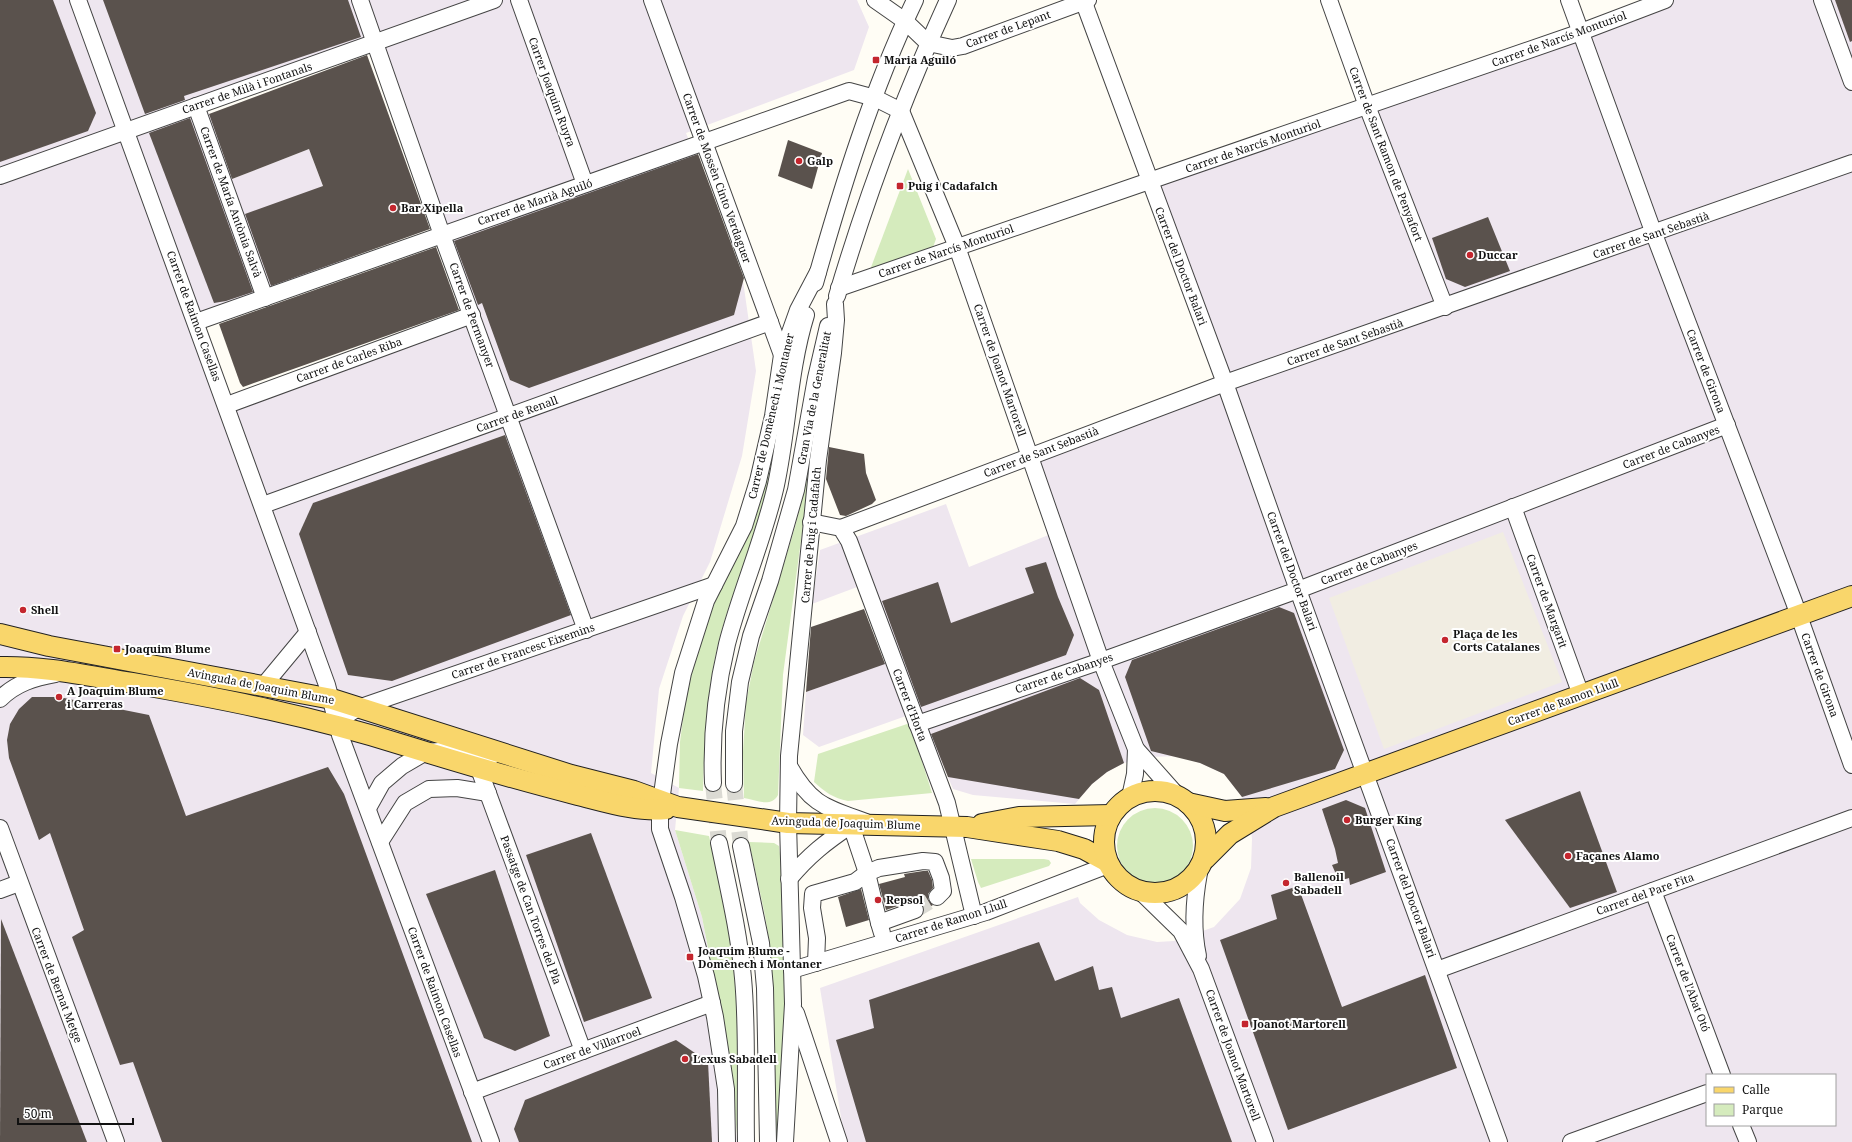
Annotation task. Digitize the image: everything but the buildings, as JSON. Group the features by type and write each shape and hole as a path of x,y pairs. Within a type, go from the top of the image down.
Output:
{"main road":[{"name":"Carrer de Ramon Llull","path":"1274,807 1852,596"},
{"name":"Avinguda de Joaquim Blume","path":"0,634 49,646 264,685 332,699 666,805"},
{"name":"Avinguda de Joaquim Blume","path":"0,667 27,667 66,672 237,702 337,726 479,769 622,805 666,805 788,823 959,827"},
{"path":"1107,863 1104,851 1104,835 1111,815 1130,797 1146,792 1166,792 1225,811 1274,807"},
{"path":"1182,798 1203,821 1206,831 1202,866"},
{"path":"959,827 1058,841 1084,849 1107,863 1123,882 1141,892 1153,893 1171,891 1187,882 1230,834 1274,807"},
{"path":"959,827 1019,817 1111,815"}],"street":[{"name":"Carrer de Raimon Casellas","path":"78,0 127,130 263,505 332,699 337,726 491,1142"},
{"name":"Carrer de Permanyer","path":"360,0 442,235 586,630"},
{"name":"Carrer de Milà i Fontanals","path":"0,176 494,0"},
{"name":"Carrer Joaquim Ruyra","path":"519,0 585,184"},
{"name":"Carrer de Mossèn Cinto Verdaguer","path":"652,0 782,356"},
{"path":"875,0 905,21 928,43"},
{"name":"Gran Via de la Generalitat","path":"713,783 712,761 715,711 722,667 738,605 763,536 776,486 802,329 834,216 874,98 883,72 915,0"},
{"name":"Gran Via de la Generalitat","path":"734,784 734,731 740,682 751,636 770,581 796,490 824,340 868,199 908,90 948,0"},
{"name":"Carrer de Lepant","path":"928,43 952,48 963,46 1085,0"},
{"name":"Carrer del Doctor Balari","path":"1085,0 1149,181 1226,383 1298,590 1499,1142"},
{"name":"Carrer de Sant Ramon de Penyafort","path":"1329,0 1367,106 1445,307"},
{"name":"Carrer de Girona","path":"1569,0 1654,234 1799,616 1852,765"},
{"name":"Carrer de Narcís Monturiol","path":"840,288 1581,32 1665,0"},
{"path":"1822,0 1852,82"},
{"name":"Carrer de Marià Aguiló","path":"196,322 849,91 874,98"},
{"path":"874,98 901,111"},
{"name":"Carrer de María Antònia Salvà","path":"196,106 265,298"},
{"name":"Carrer de Joanot Martorell","path":"901,111 957,247 1101,660 1136,749 1182,798"},
{"name":"Carrer de Sant Sebastià","path":"845,534 1030,456 1226,383 1654,234 1852,163"},
{"name":"Carrer de Domènech i Montaner","path":"727,1142 726,1089 712,1003 706,976 685,904 660,829 666,805 669,744 683,673 706,601 744,526 758,481 773,416 782,356 798,310 818,272"},
{"name":"Carrer de Puig i Cadafalch","path":"785,1142 793,1004 788,823 789,766 792,716 805,602 811,522 818,460 834,353 836,320 835,304"},
{"name":"Carrer de Carles Riba","path":"226,405 472,315"},
{"name":"Carrer de Renall","path":"263,505 770,322"},
{"name":"Carrer de Cabanyes","path":"917,724 1298,590 1727,425"},
{"name":"Carrer de Margarit","path":"1514,507 1582,695"},
{"path":"811,522 834,525 845,534"},
{"name":"Carrer d'Horta","path":"845,534 947,803 959,827 974,916"},
{"name":"Carrer de Francesc Eixemins","path":"337,726 347,715 358,708 714,585"},
{"path":"264,685 308,632"},
{"path":"0,699 9,690 30,679 66,672"},
{"name":"Carrer de Joanot Martorell","path":"1130,797 1135,774 1136,749"},
{"name":"Avinguda de Joaquim Blume","path":"426,752 452,750 505,762 540,765"},
{"path":"368,808 382,783 402,766 426,752"},
{"path":"789,766 808,795 824,806 875,825"},
{"name":"Passatge de Can Torres del Pla","path":"479,769 584,1051"},
{"path":"380,842 406,803 429,789 457,788 488,793"},
{"name":"Carrer del Pare Fita","path":"1437,970 1852,818"},
{"path":"789,879 804,861 823,844 851,825 867,873 884,942"},
{"name":"Carrer de Bernat Metge","path":"0,828 116,1142"},
{"path":"719,843 738,936 743,976 745,1005 746,1142"},
{"path":"741,846 761,943 765,988 768,1142"},
{"path":"816,963 817,938 812,908 813,894 855,882 867,873 879,868 900,863 923,861 935,862 941,878 943,891 937,897"},
{"name":"Carrer de Ramon Llull","path":"792,970 974,916 1107,863"},
{"name":"Carrer de Joanot Martorell","path":"1201,969 1196,947 1195,924 1196,892 1202,866"},
{"path":"0,890 19,882"},
{"name":"Carrer de l'Abat Otó","path":"1654,891 1722,1074"},
{"name":"Carrer de Joanot Martorell","path":"1141,892 1181,931 1201,969 1265,1142"},
{"path":"879,923 915,910"},
{"name":"Carrer de Villarroel","path":"472,1092 712,1003"},
{"name":"Carrer de Puig i Cadafalch","path":"793,1004 839,1142"},
{"path":"1571,1142 1706,1093"},
{"path":"1741,1126 1748,1142"}],"shaded area":[{"path":"0,0 857,0 869,27 854,70 686,133 742,274 756,371 742,456 710,562 683,616 659,689 651,773 679,788 675,830 702,917 729,1056 737,1142 0,1142","holes":["375,43 472,315 227,405 197,322 353,266 309,149 232,179 209,113 197,106"]},
{"path":"1665,0 1852,0 1852,1142 845,1142 820,988 1078,897 1080,903 1099,920 1127,935 1157,942 1174,941 1214,927 1240,899 1251,868 1252,839 1249,813 1242,797 1224,774 1200,763 1179,756 1148,757 1124,763 1107,772 1092,784 1075,804 973,795 953,789 920,711 819,747 803,735 806,692 899,657 873,581 812,604 820,550 946,504 969,567 1056,532 1030,456 1225,383 1149,181"},
{"name":"Plaça de les Corts Catalanes","path":"1503,532 1562,682 1384,749 1329,598"}],"green space":[{"path":"908,169 936,239 932,250 870,270"},
{"path":"776,438 761,513 753,541 729,607 715,658 709,691 706,724 703,791 679,788 680,742 686,695 696,653"},
{"path":"812,458 783,675 778,795 771,801 763,802 744,798 743,752 746,703 754,662 795,527"},
{"path":"910,723 932,793 848,801 830,794 814,782 818,754"},
{"path":"1148,808 1162,808 1176,814 1187,825 1193,839 1193,853 1190,861 1182,873 1176,878 1162,884 1148,884 1134,878 1123,867 1117,853 1117,839 1123,825 1134,814"},
{"path":"675,830 709,836 727,922 733,966 738,1025 737,1134 729,1056 702,917"},
{"path":"749,842 774,843 779,846 780,854 786,962 783,1063 777,1142 774,1142 774,1027 770,944"},
{"path":"971,859 1044,859 1049,860 1051,863 1049,866 981,888"}],"tunnel":[{"path":"713,783 719,843"},
{"path":"734,784 741,846"},
{"path":"915,910 937,897"}],"place":[{"name":"Maria Aguiló","path":"876,60"},
{"name":"Galp","path":"799,161"},
{"name":"Puig i Cadafalch","path":"900,186"},
{"name":"Bar Xipella","path":"393,208"},
{"name":"Duccar","path":"1470,255"},
{"name":"Shell","path":"23,610"},
{"name":"Plaça de les Corts Catalanes","path":"1445,640"},
{"name":"Joaquim Blume","path":"117,649"},
{"name":"A Joaquim Blume i Carreras","path":"59,697"},
{"name":"Burger King","path":"1347,820"},
{"name":"Façanes Alamo","path":"1568,856"},
{"name":"Ballenoil Sabadell","path":"1286,883"},
{"name":"Repsol","path":"878,900"},
{"name":"Joaquim Blume - Domènech i Montaner","path":"690,957"},
{"name":"Joanot Martorell","path":"1245,1024"},
{"name":"Lexus Sabadell","path":"685,1059"}]}
